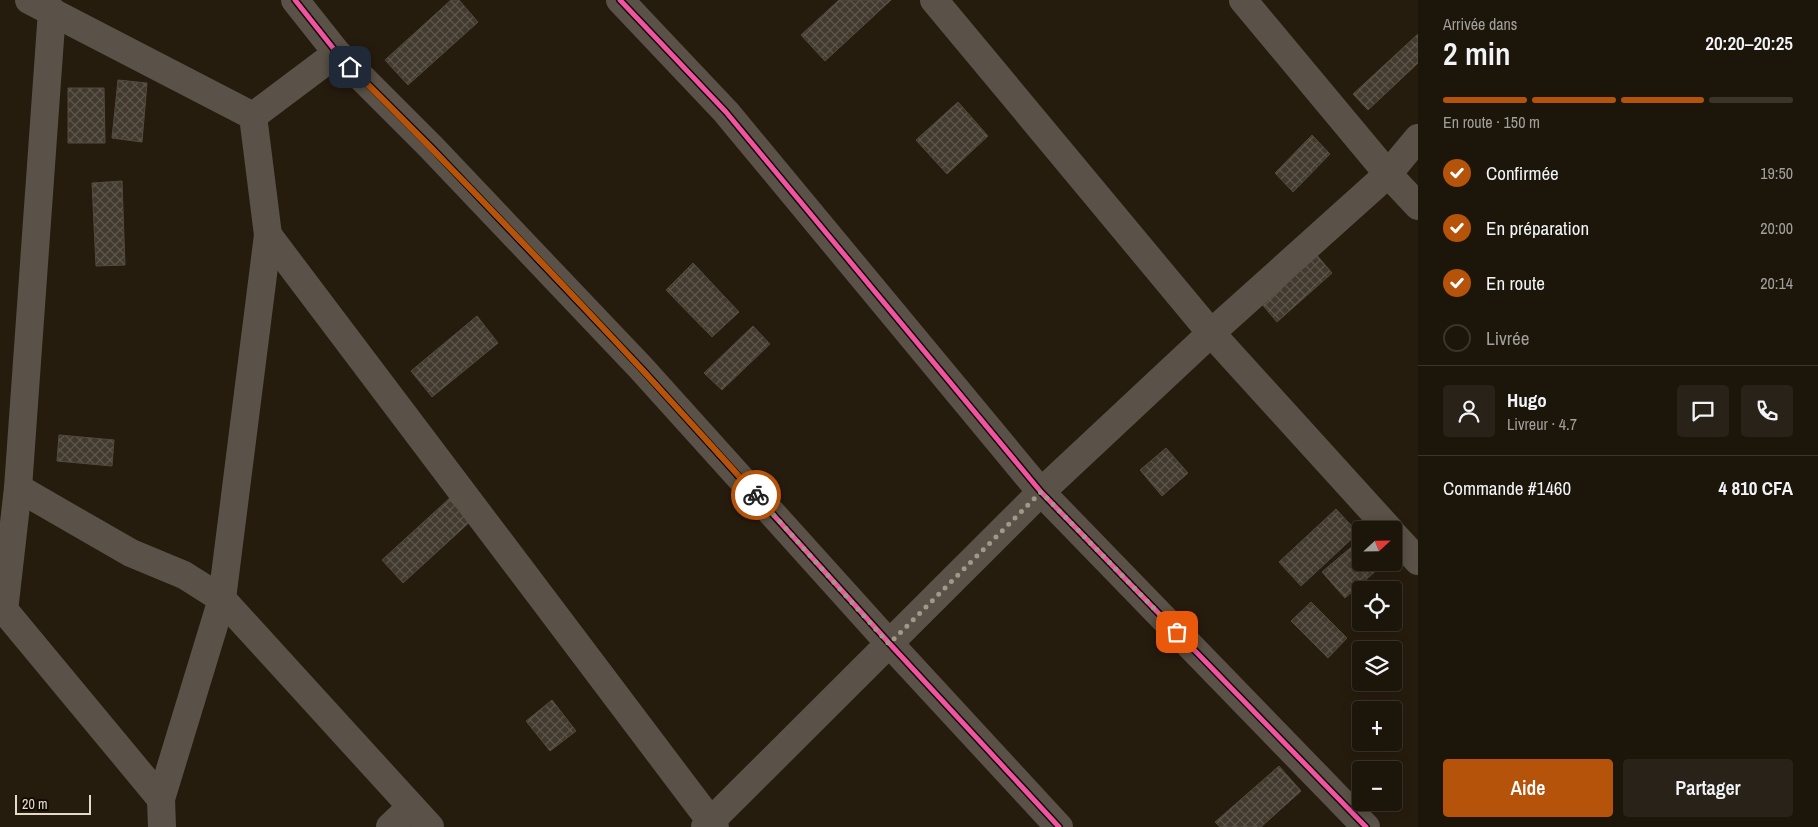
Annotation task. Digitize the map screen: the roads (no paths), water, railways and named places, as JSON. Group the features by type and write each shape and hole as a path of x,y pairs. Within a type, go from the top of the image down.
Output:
{"street":[{"path":"295,0 337,54 432,147 641,368 889,644 1060,827"},
{"path":"620,0 726,112 1041,492 1366,827"},
{"path":"934,0 1211,333 1382,521"},
{"path":"1243,0 1388,174 1418,206"},
{"path":"161,799 2,608 18,488 41,6 254,116"},
{"path":"254,116 337,54"},
{"path":"162,827 161,799 222,599 268,235 254,116"},
{"path":"268,235 710,825 1041,492 1211,333 1388,174 1418,138"},
{"path":"18,488 131,553 184,576 222,599 430,827"},
{"path":"1402,544 1418,562"},
{"path":"390,827 411,807"}]}
